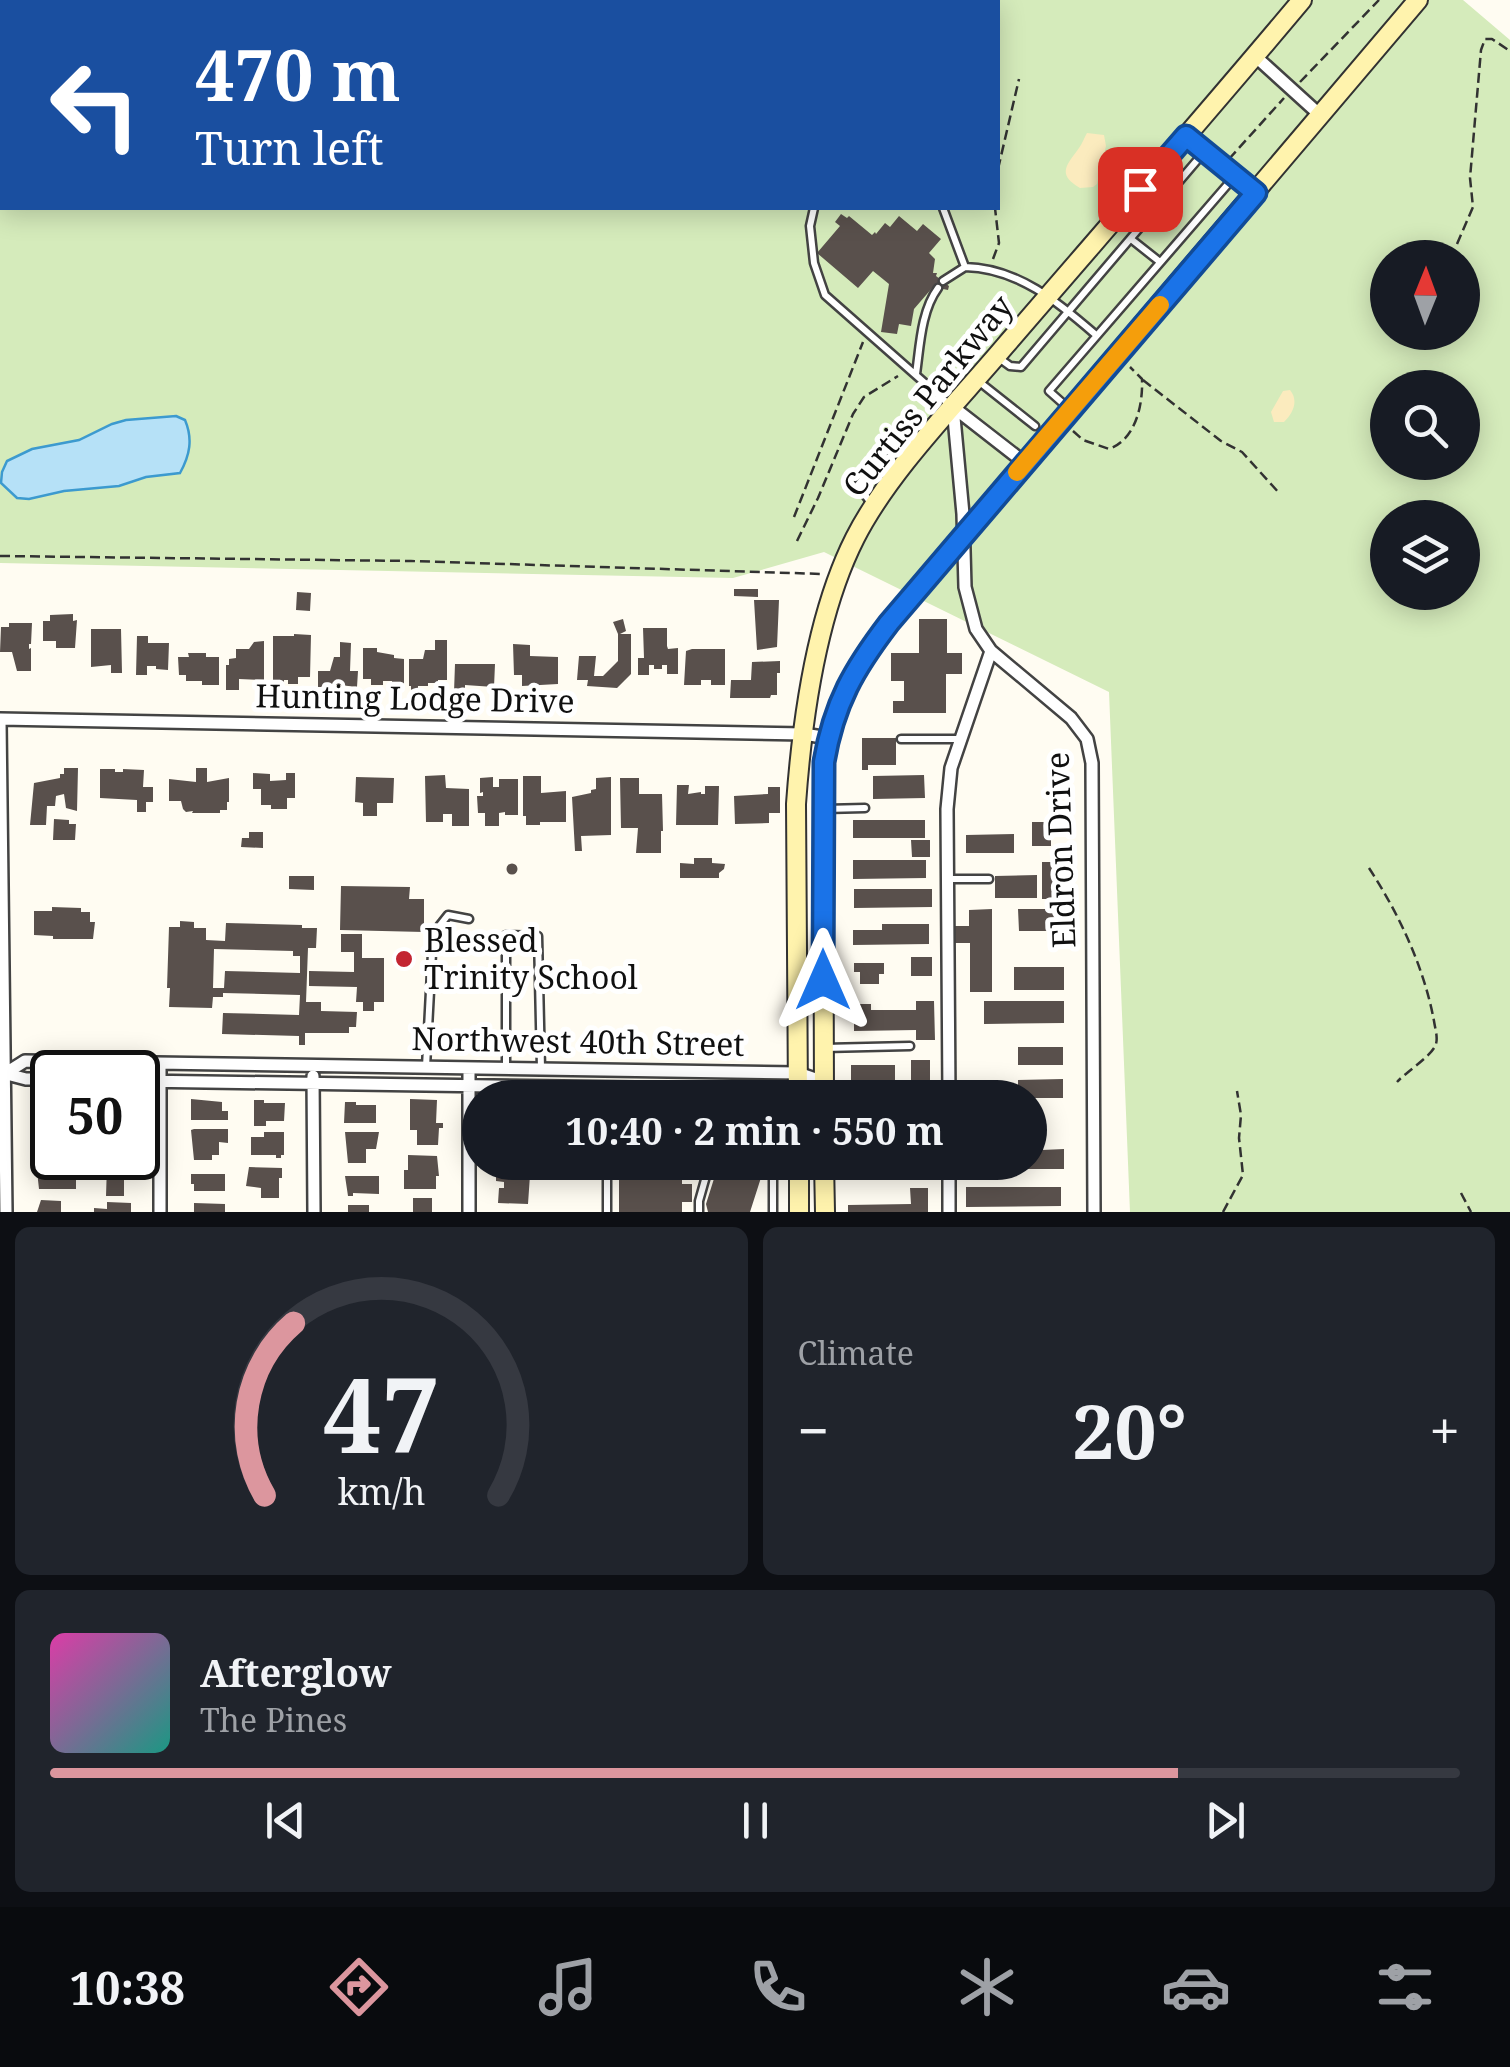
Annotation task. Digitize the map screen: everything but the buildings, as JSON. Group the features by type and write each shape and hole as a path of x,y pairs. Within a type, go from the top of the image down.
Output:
{"main road":[{"name":"Curtiss Parkway","path":"798,1080 796,804 816,658 828,610 854,540 874,507 952,407 1302,0"},
{"path":"824,1080 824,762 847,684 862,659 964,534 1418,0"},
{"path":"799,1180 799,1212"},
{"path":"824,1180 824,1212"}],"street":[{"path":"1255,56 1320,115"},
{"path":"952,407 1025,462"},
{"name":"Eldron Drive","path":"952,407 965,586 976,629 991,651 1071,718 1086,739 1092,763 1094,1212"},
{"path":"949,1080 947,809 951,768 991,651"},
{"path":"0,720 6,1212"},
{"name":"Hunting Lodge Drive","path":"0,720 804,734 828,738"},
{"name":"Northwest 40th Street","path":"3,1073 30,1062"},
{"name":"Northwest 40th Street","path":"160,1064 541,1069 698,1080"},
{"path":"313,1066 314,1212"},
{"path":"469,1080 470,1068"},
{"path":"3,1073 30,1079"},
{"name":"Northwest 40th Street","path":"160,1081 462,1086"},
{"path":"160,1180 160,1212"},
{"path":"469,1180 469,1212"},
{"path":"949,1180 949,1212"}],"lane":[{"path":"1186,136 1256,193"},
{"path":"996,356 1010,366 1021,367 1205,151"},
{"path":"1070,410 1048,391 1235,176"},
{"path":"814,210 810,226 814,262 825,295 952,407"},
{"path":"944,210 966,267"},
{"path":"1131,239 1160,262"},
{"path":"916,375 930,298 940,284 966,267 989,269 1022,280 1096,335"},
{"path":"976,380 1035,426"},
{"path":"901,740 961,739"},
{"path":"822,808 865,808"},
{"path":"948,879 989,879"},
{"path":"426,1068 434,934 448,915 470,919"},
{"path":"506,1069 506,936 538,936 541,1069"},
{"path":"823,1048 910,1046"},
{"path":"607,1180 608,1212"},
{"path":"700,1212 705,1180"},
{"path":"773,1180 773,1212"}],"path":[{"path":"1296,86 1378,0"},
{"path":"1459,240 1472,207 1470,178 1481,50 1485,39 1492,39 1510,52"},
{"path":"1000,160 1019,79"},
{"path":"1223,166 1288,93"},
{"path":"989,269 999,243 994,210"},
{"path":"794,517 867,332"},
{"path":"1117,355 1221,442 1242,452 1280,494"},
{"path":"797,540 852,414 864,397 908,368"},
{"path":"1071,430 1083,440 1109,449 1121,445 1132,429 1142,398 1142,379"},
{"path":"0,556 411,560 840,575"},
{"path":"1369,868 1417,962 1437,1038 1429,1056 1397,1082"},
{"path":"1224,1212 1242,1174 1237,1092"},
{"path":"1461,1193 1471,1212"}],"green space":[{"path":"1000,0 1463,0 1510,40 1510,1212 1130,1212 1109,692 824,552 733,578 0,563 0,210 1000,210"}],"sand":[{"path":"1087,133 1104,135 1106,146 1097,184 1080,188 1068,178 1066,169"},
{"path":"1290,390 1294,398 1292,411 1284,422 1274,422 1271,412 1283,391"}],"water":[{"path":"176,416 185,420 190,440 180,473 29,499 17,498 1,483 7,461 32,449 79,440 126,420"}],"slow traffic":[{"path":"1017,472 1160,305"}],"place":[{"name":"Blessed Trinity School","path":"404,959"}],"route":[{"path":"823,980 824,762 847,684 889,623 1256,193 1186,136 1140,189"}]}
